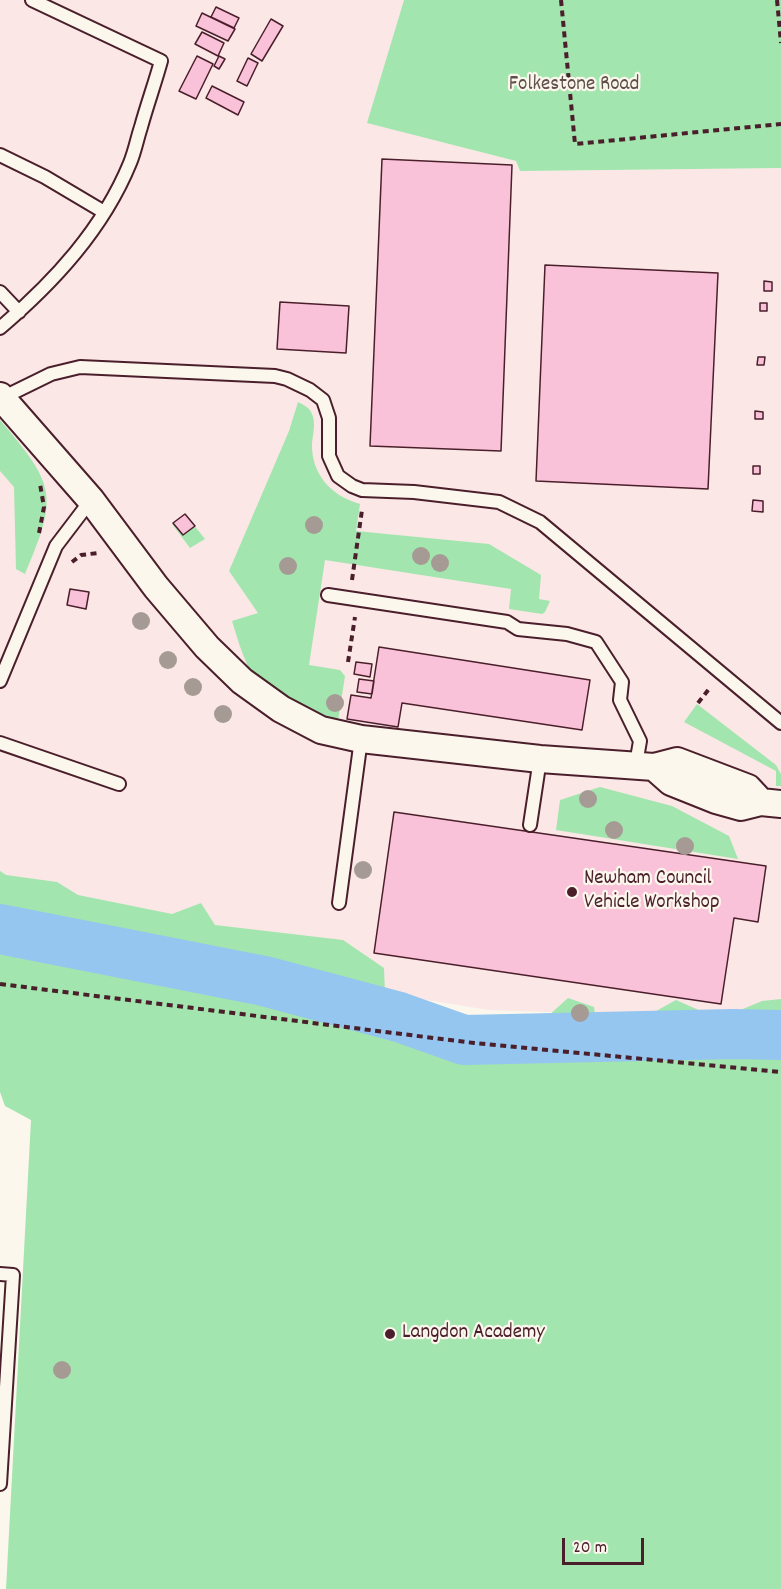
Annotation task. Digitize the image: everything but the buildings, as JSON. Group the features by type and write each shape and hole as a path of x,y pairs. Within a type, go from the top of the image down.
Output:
{"street":[{"path":"1,397 91,500 156,587 207,647 242,681 281,709 321,730 361,739 540,759 645,766 677,761 748,788 771,803"}],"lane":[{"path":"0,328 39,294 94,230 131,162 161,61 32,0"},
{"path":"0,155 45,177 104,212"},
{"path":"0,292 19,312"},
{"path":"1,397 51,374 80,367 275,376 287,379 310,390 323,400 329,418 329,456 338,476 346,483 362,490 414,492 500,502 540,522 781,723"},
{"path":"0,681 56,546 91,500"},
{"path":"328,595 507,622 518,629 567,634 596,642 622,682 620,700 640,741 645,766"},
{"path":"339,903 361,739"},
{"path":"0,742 119,784"},
{"path":"530,825 540,759"},
{"path":"0,1274 13,1275 0,1484"}],"path":[{"path":"561,0 575,144 781,124"},
{"path":"777,0 781,43"},
{"path":"36,540 42,524 44,507 44,498 38,478"},
{"path":"354,566 363,503"},
{"path":"698,703 713,683"},
{"path":"0,984 474,1043 781,1072"}],"shaded area":[{"path":"0,0 404,0 368,123 516,161 520,171 781,168 781,1020 489,1010 0,931"}],"green space":[{"name":"Folkestone Road","path":"404,0 781,0 781,168 520,171 516,161 367,123"},
{"path":"298,402 308,408 313,417 313,454 319,474 340,495 360,504 356,531 489,544 541,575 539,599 550,601 545,612 542,614 509,609 511,589 325,560 309,665 340,670 345,676 338,721 303,708 265,686 250,670 232,621 258,613 229,571 289,431"},
{"path":"0,420 32,460 41,476 46,492 47,508 43,526 25,574 16,569 14,487 0,471"},
{"path":"185,514 205,539 190,548 172,524"},
{"path":"697,704 776,765 781,774 781,786 776,786 776,771 684,722"},
{"path":"600,787 672,806 729,836 738,859 556,830 560,800"},
{"name":"Langdon Academy","path":"0,871 6,875 57,882 78,895 172,914 201,903 215,925 343,940 384,968 385,994 441,1017 537,1026 568,998 594,1007 596,1024 638,1021 676,1000 719,1019 762,1001 781,999 781,1589 6,1589 31,1120 5,1106 0,1092"}],"waterway":[{"path":"0,929 264,981 399,1017 464,1040 781,1035"}],"place":[{"name":"Newham Council Vehicle Workshop","path":"572,892"},
{"name":"Langdon Academy","path":"390,1334"}]}
